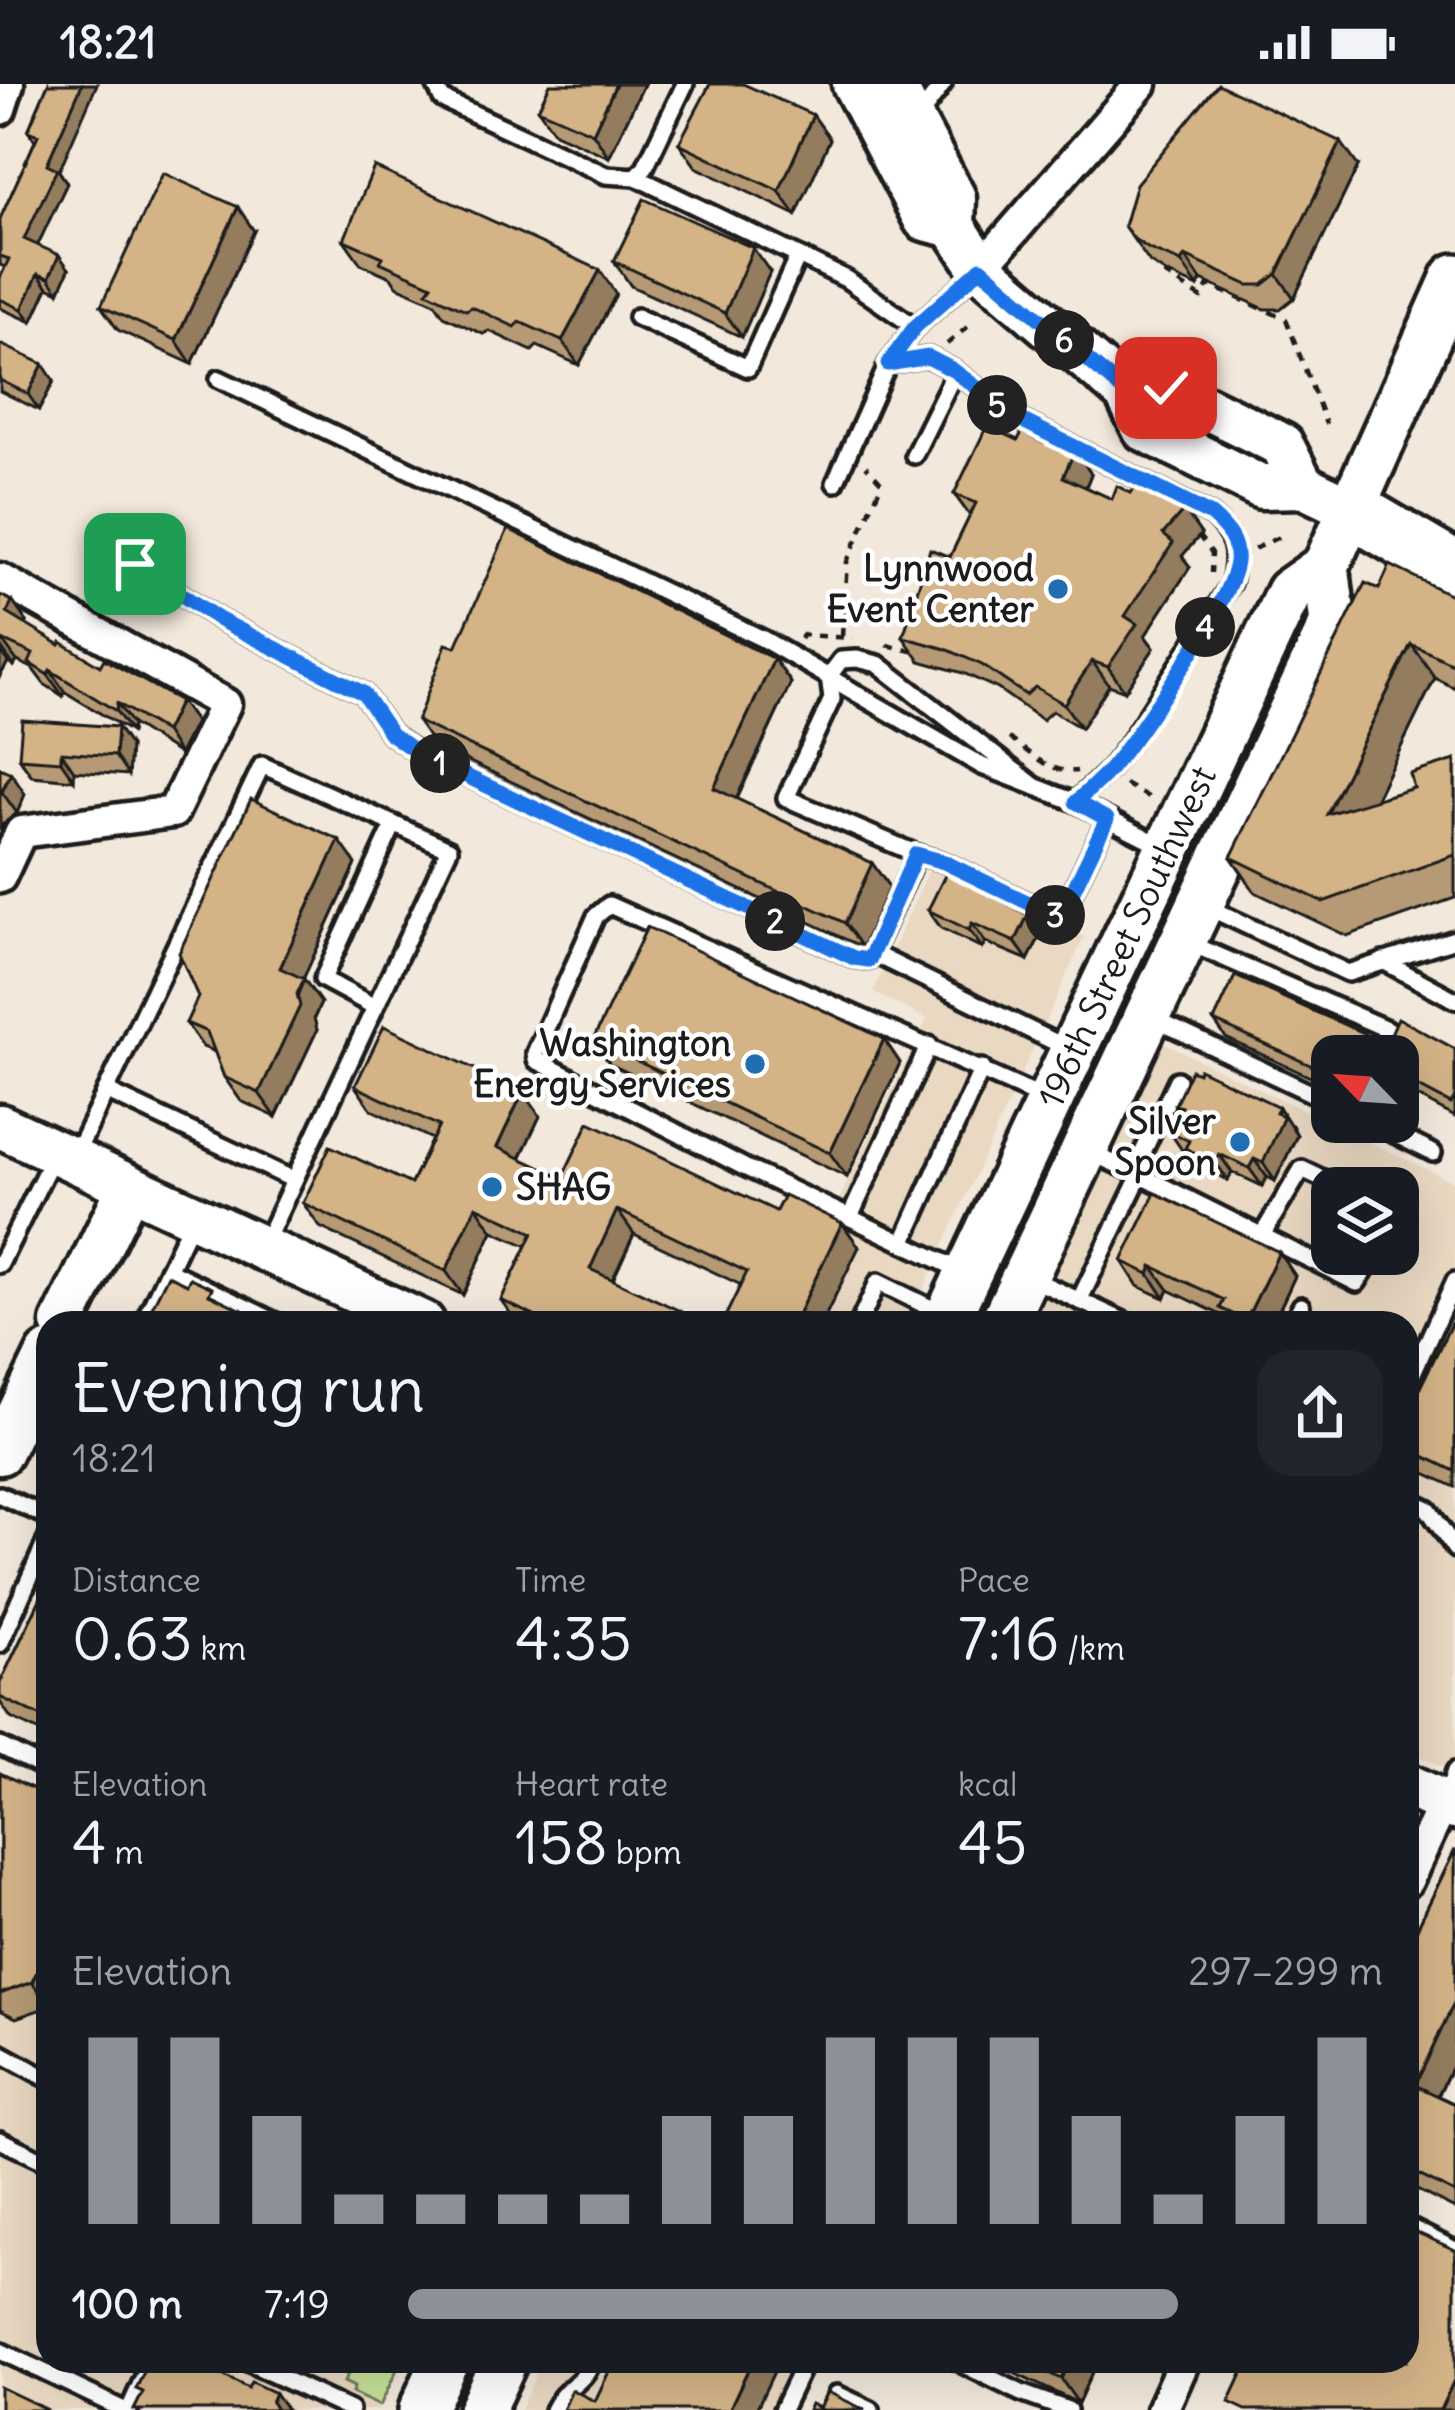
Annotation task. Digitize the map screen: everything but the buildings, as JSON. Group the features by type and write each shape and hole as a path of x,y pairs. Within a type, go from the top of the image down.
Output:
{"highway":[{"path":"1351,509 1455,570"}],"main road":[{"path":"854,84 925,219 953,226"},
{"path":"893,84 954,197 953,226 981,268 1126,393 1144,429 1261,487 1303,486 1351,509"},
{"name":"196th Street Southwest","path":"1009,1311 1333,623 1326,566 1455,277"},
{"name":"196th Street Southwest","path":"951,1311 1289,592 1326,566"},
{"path":"0,1126 398,1311"},
{"path":"69,1311 129,1187"},
{"path":"0,1453 36,1379"},
{"path":"422,2410 439,2373"},
{"path":"481,2410 498,2373"}],"street":[{"path":"0,110 8,84"},
{"path":"981,268 1141,84"},
{"path":"0,579 225,704 173,812 21,832 0,877"},
{"path":"1419,1849 1440,1792"},
{"path":"1162,2410 1173,2373"}],"lane":[{"path":"435,84 442,99 606,175 636,178 846,279 915,327"},
{"path":"636,178 685,84"},
{"path":"912,124 944,84"},
{"path":"637,317 748,368 798,256"},
{"path":"836,483 888,364 915,327 981,268"},
{"path":"888,364 928,357 1021,420 1211,515 1230,532 1237,556 1232,583 1109,770 1076,802"},
{"path":"914,455 955,372"},
{"path":"219,379 707,612 829,676 982,766 1076,802 1168,849"},
{"path":"135,564 220,620 363,693 391,734 419,754 854,958 869,960 916,854"},
{"path":"1033,785 878,664 857,658 841,660 829,676 832,699 786,798 944,862 1060,918 1107,819"},
{"path":"0,1264 106,1090 262,765 449,849 262,1249"},
{"path":"375,1007 323,980 394,824"},
{"path":"968,1274 536,1060 535,1053 596,916 609,905 1050,1101"},
{"path":"1191,922 1348,973 1455,939"},
{"path":"1191,922 1397,1035"},
{"path":"872,953 1073,1052"},
{"path":"1383,962 1455,1000"},
{"path":"1148,1016 1311,1093"},
{"path":"850,1217 929,1045"},
{"path":"903,1243 982,1068"},
{"path":"1079,1301 1140,1175 1142,1154 1177,1080"},
{"path":"106,1090 294,1180"},
{"path":"1413,1143 1433,1153"},
{"path":"1086,1151 1311,1259"},
{"path":"1262,1235 1302,1169 1311,1173"},
{"path":"149,1311 194,1217"},
{"path":"168,1270 253,1311"},
{"path":"1025,1276 1102,1311"},
{"path":"1419,1360 1455,1281"},
{"path":"865,1311 878,1282 931,1311"},
{"path":"1298,1311 1301,1306"},
{"path":"0,1495 36,1512"},
{"path":"1419,1505 1428,1509 1455,1550"},
{"path":"0,1644 36,1564"},
{"path":"0,1746 36,1764"},
{"path":"0,2053 36,2072"},
{"path":"0,2140 36,2157"},
{"path":"1419,2232 1455,2250"},
{"path":"0,2351 36,2368"},
{"path":"47,2373 127,2410 146,2373"},
{"path":"271,2373 350,2410"},
{"path":"553,2410 560,2395 588,2373"},
{"path":"782,2410 800,2373"},
{"path":"980,2373 1068,2410"},
{"path":"830,2410 837,2394 871,2410"}],"path":[{"path":"1164,274 1202,298 1208,285 1286,319 1326,424"},
{"path":"935,361 970,324"},
{"path":"842,636 847,562 882,483 866,465 863,450"},
{"path":"1189,529 1212,553 1210,581"},
{"path":"891,646 908,662"},
{"path":"995,728 1051,768 1068,773 1090,769"}],"shaded area":[{"path":"932,864 1084,937 913,1311 743,1311 829,1220 927,1019 873,992"},
{"path":"1164,1043 1311,1114 1311,1143 1372,1143 1455,1183 1455,1773 1419,1756 1419,1311 1033,1311"},
{"path":"0,1774 36,1792 36,2373 395,2373 378,2410 0,2410"},
{"path":"537,2373 799,2373 785,2410 520,2410"}],"green space":[{"path":"348,2373 395,2373 380,2406 352,2393 354,2387 344,2382"}],"place":[{"name":"Lynnwood Event Center","path":"1058,589"},
{"name":"Washington Energy Services","path":"755,1064"},
{"name":"Silver Spoon","path":"1240,1142"},
{"name":"SHAG","path":"492,1187"}],"route":[{"path":"135,564 220,620 363,693 391,734 419,754 854,958 869,960 916,854 944,862 1060,918 1107,819 1076,802 1109,770 1184,662 1232,583 1237,556 1230,532 1211,515 1021,420 953,370 928,357 888,364 915,327 981,268 1126,393 1166,388"}]}
